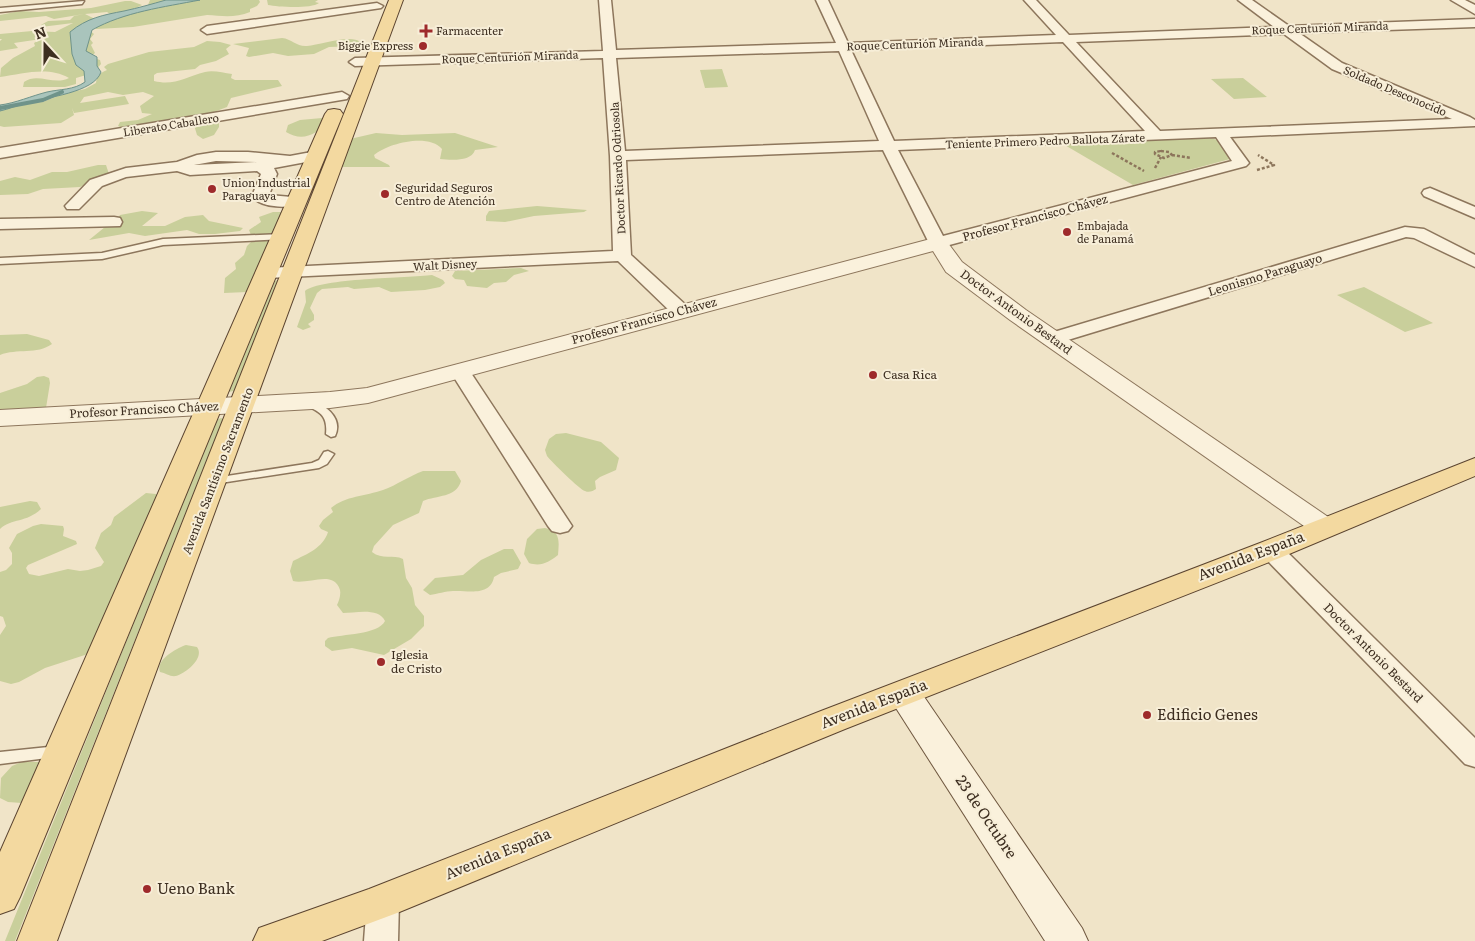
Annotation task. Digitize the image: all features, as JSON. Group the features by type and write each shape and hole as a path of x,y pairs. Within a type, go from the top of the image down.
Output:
{"main road":[{"name":"Avenida Santísimo Sacramento","path":"37,941 294,272 396,0"},
{"path":"370,22 378,3"},
{"path":"0,897 298,201 361,46"},
{"path":"316,156 338,154"},
{"name":"Avenida España","path":"273,941 383,900 833,720 910,703 1085,621 1271,550 1475,466"}],"street":[{"name":"Doctor Ricardo Odriosola","path":"605,0 618,156 622,256"},
{"name":"Doctor Antonio Bestard","path":"822,0 889,147 938,243 954,267 1051,339 1324,527"},
{"path":"1030,0 1157,136"},
{"name":"Soldado Desconocido","path":"1244,0 1336,66 1473,124"},
{"path":"1457,0 1475,10"},
{"path":"206,30 378,3"},
{"name":"Roque Centurión Miranda","path":"355,62 1475,23"},
{"name":"Liberato Caballero","path":"0,153 342,96"},
{"name":"Teniente Primero Pedro Ballota Zárate","path":"618,156 1473,124"},
{"name":"Profesor Francisco Chávez","path":"0,418 330,400 368,395 1241,163 1220,133"},
{"path":"182,166 183,169 190,170 259,166 316,156"},
{"path":"73,206 90,187 104,180 141,170 182,166 190,160 203,157 266,157 288,160"},
{"path":"259,166 268,170 269,174 260,196 266,200 298,201"},
{"path":"1430,193 1475,214"},
{"path":"0,224 114,222"},
{"name":"Leonismo Paraguayo","path":"1051,339 1405,232 1418,233 1475,262"},
{"path":"622,256 681,311"},
{"name":"Walt Disney","path":"267,273 622,256"},
{"path":"460,371 560,526"},
{"name":"Doctor Antonio Bestard","path":"1271,550 1475,756"},
{"name":"23 de Octubre","path":"910,703 1068,941"},
{"path":"381,941 383,900"}],"lane":[{"path":"0,10 82,2"},
{"path":"0,261 102,256 162,242 282,237"},
{"path":"306,401 330,416 333,422 331,434"},
{"path":"214,481 314,466 323,462 328,454"},
{"path":"0,758 62,752"}],"path":[{"path":"1106,150 1152,175 1161,157"},
{"path":"1164,151 1172,156 1161,157 1157,156 1155,152 1164,151"},
{"path":"1255,170 1274,165 1272,162 1256,154"}],"green space":[{"path":"150,0 259,0 260,2 257,6 250,9 250,12 239,15 207,15 133,27 96,29 96,27 148,5"},
{"path":"267,0 318,0 315,2 319,3 302,7 286,7 268,5"},
{"path":"125,1 142,5 134,9 110,14 107,12 85,14 95,19 89,30 94,34 90,39 95,53 90,57 100,60 101,64 93,73 76,78 76,84 65,87 23,87 24,82 29,79 40,78 58,81 69,78 53,72 35,72 0,77 1,68 13,58 35,46 34,43 41,39 14,43 18,48 0,51 0,41 2,39 0,39 0,34 32,31 55,32 73,23 41,27 41,25 48,21 70,20 74,16 84,14 54,19 46,16 0,21 0,15 20,11 39,12 91,8"},
{"path":"282,38 303,46 343,39 360,42 358,46 329,47 314,54 288,56 273,53 249,57 246,56 249,48 233,44"},
{"path":"207,41 231,45 226,49 229,54 216,61 200,65 195,69 157,73 154,75 154,81 174,82 212,71 232,74 231,78 235,80 278,80 282,86 231,98 227,107 198,118 180,118 125,129 118,126 120,122 138,120 152,114 142,113 140,106 154,96 143,92 123,95 108,92 84,97 80,103 125,96 129,104 74,113 72,108 74,115 61,123 0,126 0,106 43,102 63,94 85,89 96,83 99,75 107,70 104,67 108,64 149,52 194,47"},
{"path":"722,69 728,87 705,88 700,70"},
{"path":"1243,78 1267,97 1234,99 1211,79"},
{"path":"322,118 327,121 319,130 309,136 303,137 286,132 288,125 300,120"},
{"path":"219,122 219,127 214,135 203,139 197,135 194,125"},
{"path":"376,133 402,135 455,133 498,147 475,150 469,157 450,160 440,159 442,149 436,144 418,141 408,142 389,147 374,155 375,158 390,167 343,167 350,139"},
{"path":"1211,138 1223,142 1231,156 1230,159 1133,185 1063,144"},
{"path":"106,165 109,174 80,187 43,189 28,194 0,195 0,181 15,177 30,180 52,172 67,172"},
{"path":"537,206 587,210 584,212 534,216 505,222 486,221 489,211"},
{"path":"142,211 158,213 142,226 165,226 185,217 203,215 209,221 243,228 240,231 215,234 199,234 187,230 145,236 129,233 89,240 105,227 113,225 120,215"},
{"path":"273,212 293,212 247,292 224,293 225,278 236,269 235,263 244,255 247,246 253,240 249,230 261,222 259,217"},
{"path":"521,268 529,271 514,275 506,282 494,283 487,288 467,286 464,280 455,279 452,276 455,271"},
{"path":"432,275 443,280 445,283 440,287 425,290 391,292 379,287 322,289 317,293 310,308 314,315 314,320 308,324 311,327 303,330 297,327 306,302 305,291 314,287 345,281"},
{"path":"280,279 281,281 234,391 228,392 275,281"},
{"path":"1364,287 1433,323 1405,332 1337,295"},
{"path":"27,334 49,340 52,344 40,349 0,355 0,335"},
{"path":"44,376 49,378 50,383 46,408 0,414 0,393 27,384 37,377"},
{"path":"223,419 15,941 5,941 216,420"},
{"path":"566,433 601,442 619,458 616,470 595,481 596,489 591,492 582,489 547,456 545,450 549,439 556,434"},
{"path":"423,471 455,471 461,481 459,486 450,493 423,501 419,513 393,525 374,546 372,552 380,556 403,559 406,578 412,588 415,605 424,616 424,626 411,639 384,655 352,648 332,651 325,646 325,641 328,638 375,629 385,621 378,614 372,612 343,613 337,605 340,598 340,590 332,580 293,581 290,571 293,561 314,550 326,538 328,532 319,526 333,512 331,508 343,501 393,486"},
{"path":"146,493 156,494 162,499 94,652 45,668 19,682 11,684 0,681 0,635 6,626 3,617 0,616 0,572 6,570 12,564 12,553 9,548 17,534 41,524 63,526 63,536 76,541 77,544 28,565 26,568 29,574 39,576 68,569 80,571 101,566 104,562 95,548 101,533 111,525 114,517"},
{"path":"30,501 37,502 41,509 0,529 0,507"},
{"path":"545,528 554,532 558,538 558,555 545,563 529,563 524,554 527,539 537,529"},
{"path":"504,549 513,549 521,563 518,569 501,573 494,577 492,583 483,590 450,591 430,595 423,590 435,578 463,575 481,560"},
{"path":"186,645 197,647 199,651 197,660 185,672 176,676 160,672 159,668 164,659 172,652"},
{"path":"22,762 40,762 22,803 8,802 0,798 1,778 12,766"}],"water":[{"path":"166,0 200,0 131,14 92,30 86,51 97,57 97,66 101,72 97,79 89,85 68,93 0,111 0,105 47,92 72,88 85,82 84,71 76,65 72,54 70,32 76,27 102,16"}],"waterway":[{"path":"0,108 43,100 62,92"}],"place":[{"name":"Farmacenter","path":"426,31"},
{"name":"Biggie Express","path":"423,46"},
{"name":"Union Industrial Paraguaya","path":"212,189"},
{"name":"Seguridad Seguros Centro de Atención","path":"385,194"},
{"name":"Embajada de Panamá","path":"1067,232"},
{"name":"Casa Rica","path":"873,375"},
{"name":"Iglesia de Cristo","path":"381,662"},
{"name":"Edificio Genes","path":"1147,715"},
{"name":"Ueno Bank","path":"147,889"}]}
